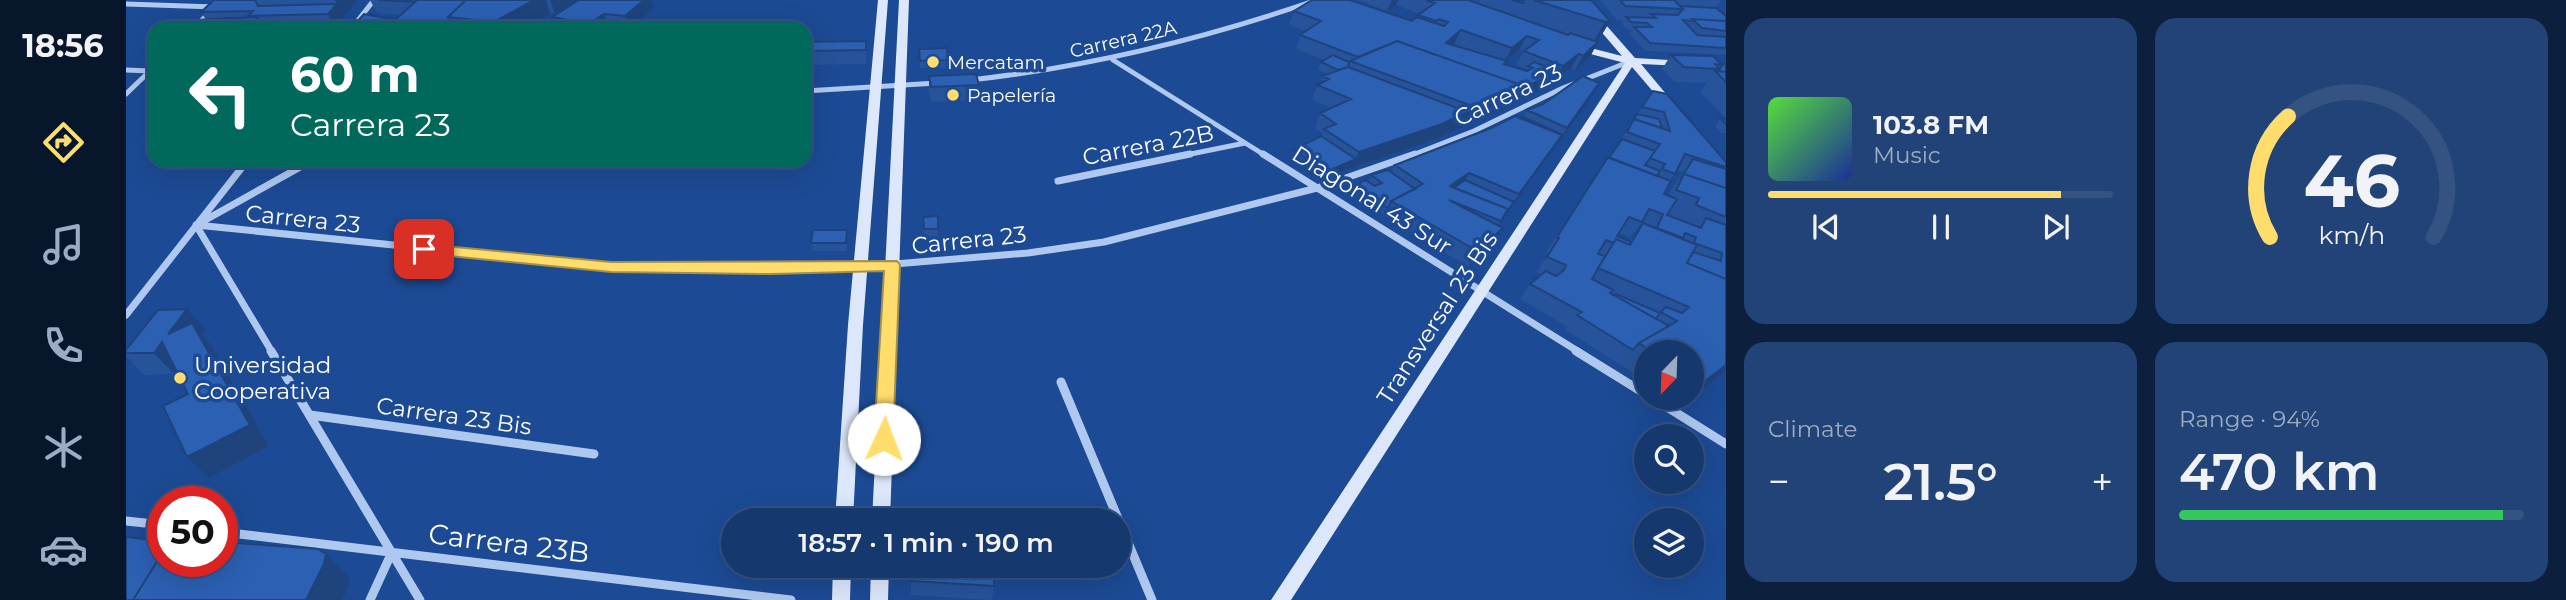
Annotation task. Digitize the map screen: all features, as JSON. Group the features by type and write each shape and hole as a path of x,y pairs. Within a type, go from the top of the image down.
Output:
{"main road":[{"path":"844,508 847,409 883,0"},
{"path":"882,508 904,0"},
{"path":"1579,0 1680,116"},
{"path":"1559,42 1631,61 1699,64"},
{"name":"Transversal 23 Bis","path":"1280,600 1631,61"},
{"path":"841,600 842,578"},
{"path":"879,600 880,578"}],"street":[{"path":"201,21 222,0"},
{"path":"358,21 374,0"},
{"name":"Carrera 22A","path":"961,81 1113,60 1197,39 1317,0"},
{"path":"126,4 216,7"},
{"name":"Diagonal 43 Sur","path":"1113,60 1634,387"},
{"name":"Carrera 23","path":"196,225 611,267 861,267 965,260 1104,242 1317,188 1430,149 1563,88 1631,61"},
{"path":"126,70 147,70"},
{"path":"126,94 147,75"},
{"path":"812,91 950,82"},
{"name":"Carrera 22B","path":"1058,181 1245,143"},
{"path":"126,315 241,168"},
{"path":"196,225 298,168"},
{"path":"196,225 420,600"},
{"path":"1061,382 1152,600"},
{"name":"Diagonal 43 Sur","path":"1671,410 1726,444"},
{"name":"Carrera 23 Bis","path":"310,415 594,454"},
{"path":"126,521 147,523"},
{"name":"Carrera 23B","path":"238,534 791,600"},
{"path":"370,600 392,552"}],"building":[{"path":"214,0 255,0 258,6 337,4 328,14 248,16 253,11 201,12"},
{"path":"378,0 466,0 448,17 449,21 358,21 364,14 395,20 415,2"},
{"path":"466,0 534,0 496,21 448,17"},
{"path":"579,0 644,0 625,16 604,14 593,21 552,17"},
{"path":"1312,0 1350,0 1412,21 1417,17 1444,26 1448,22 1418,15 1435,3 1426,0 1468,0 1568,35 1570,33 1598,42 1583,56 1579,54 1563,66 1524,51 1539,40 1527,36 1512,48 1461,30 1446,43 1507,61 1504,64 1527,71 1533,68 1528,66 1534,62 1558,71 1518,91 1521,85 1397,41 1358,57 1300,35 1321,21 1294,11"},
{"path":"1534,0 1591,0 1610,21 1605,22"},
{"path":"1620,0 1674,0 1683,9 1625,6"},
{"path":"1680,6 1716,8 1726,16 1726,21 1683,20 1697,35 1726,37 1726,48 1650,43 1634,27 1652,27 1647,23 1631,22 1626,17 1656,18 1651,14 1678,15 1683,9"},
{"path":"258,17 254,21 195,20"},
{"path":"1692,19 1726,21 1726,31 1702,28"},
{"path":"866,41 866,50 812,51 812,42"},
{"path":"1397,41 1521,85 1472,106 1350,61"},
{"path":"947,48 948,60 920,61 919,49"},
{"path":"1333,55 1349,62 1348,67 1338,70 1321,62"},
{"path":"1671,55 1713,56 1722,65 1715,64 1719,69 1684,67"},
{"path":"1721,64 1726,64 1726,72 1718,71"},
{"path":"1348,67 1468,112 1442,124 1359,152 1324,129 1336,124 1320,113 1351,99 1317,85 1329,79 1322,76"},
{"path":"1715,71 1726,72 1726,82"},
{"path":"976,74 979,85 931,87 929,76"},
{"path":"1583,76 1599,83 1567,128 1527,110 1543,104"},
{"path":"1653,91 1667,94 1726,162 1726,167 1685,154 1675,174 1662,169 1665,164 1650,158 1660,144 1627,132 1634,119 1670,131 1664,112 1642,107"},
{"path":"1637,114 1659,119 1662,128 1634,119"},
{"path":"1515,116 1562,135 1519,194 1469,173 1450,186 1508,209 1501,221 1449,200 1503,228 1477,251 1391,201 1423,184 1395,165"},
{"path":"1521,118 1563,135 1558,143 1562,135"},
{"path":"1321,136 1356,159 1328,171 1293,150"},
{"path":"1622,139 1655,151 1645,165 1660,171 1657,176 1609,158"},
{"path":"1608,157 1671,181 1664,194 1677,199 1667,215 1701,228 1706,218 1726,225 1726,279 1687,263 1693,252 1721,261 1722,253 1694,243 1696,237 1685,233 1683,238 1657,228 1663,214 1649,209 1642,222 1629,217 1617,236 1631,242 1630,245 1616,239 1613,243 1606,240 1598,254 1605,256 1592,279 1613,290 1610,293 1669,326 1644,340 1634,340 1633,350 1577,315 1582,312 1530,284 1546,271 1556,276 1564,270 1566,265 1547,257 1559,238 1557,237"},
{"path":"1693,159 1726,169 1726,188 1684,174 1680,180"},
{"path":"1388,170 1415,189 1391,201 1388,208 1354,187 1365,180 1375,186 1382,183 1371,175"},
{"path":"1684,174 1726,188 1726,217 1696,205 1699,198 1676,190"},
{"path":"1465,180 1514,202 1504,216 1508,209 1454,188"},
{"path":"938,216 938,229 924,229 923,217"},
{"path":"1643,223 1697,245 1687,263 1726,279 1726,365 1704,382 1704,340 1644,340 1677,321 1661,312 1666,307 1682,313 1689,307 1598,268 1616,239 1630,245"},
{"path":"813,230 847,230 846,243 811,243"},
{"path":"1614,295 1660,313 1656,319"},
{"path":"187,309 168,334 192,323 250,425 187,457 163,406 188,394 162,342 154,353 126,353 126,350 158,310"},
{"path":"126,537 147,539 147,577 133,600 126,600"},
{"path":"238,543 318,549 326,554 324,564 306,600 133,600 147,577 238,577"},
{"path":"911,578 994,578 994,586 911,581"}],"place":[{"name":"Mercatam","path":"933,62"},
{"name":"Papelería","path":"953,95"},
{"name":"Universidad Cooperativa","path":"180,378"}],"route":[{"path":"424,249 611,267 772,269 892,265 884,439"}]}
